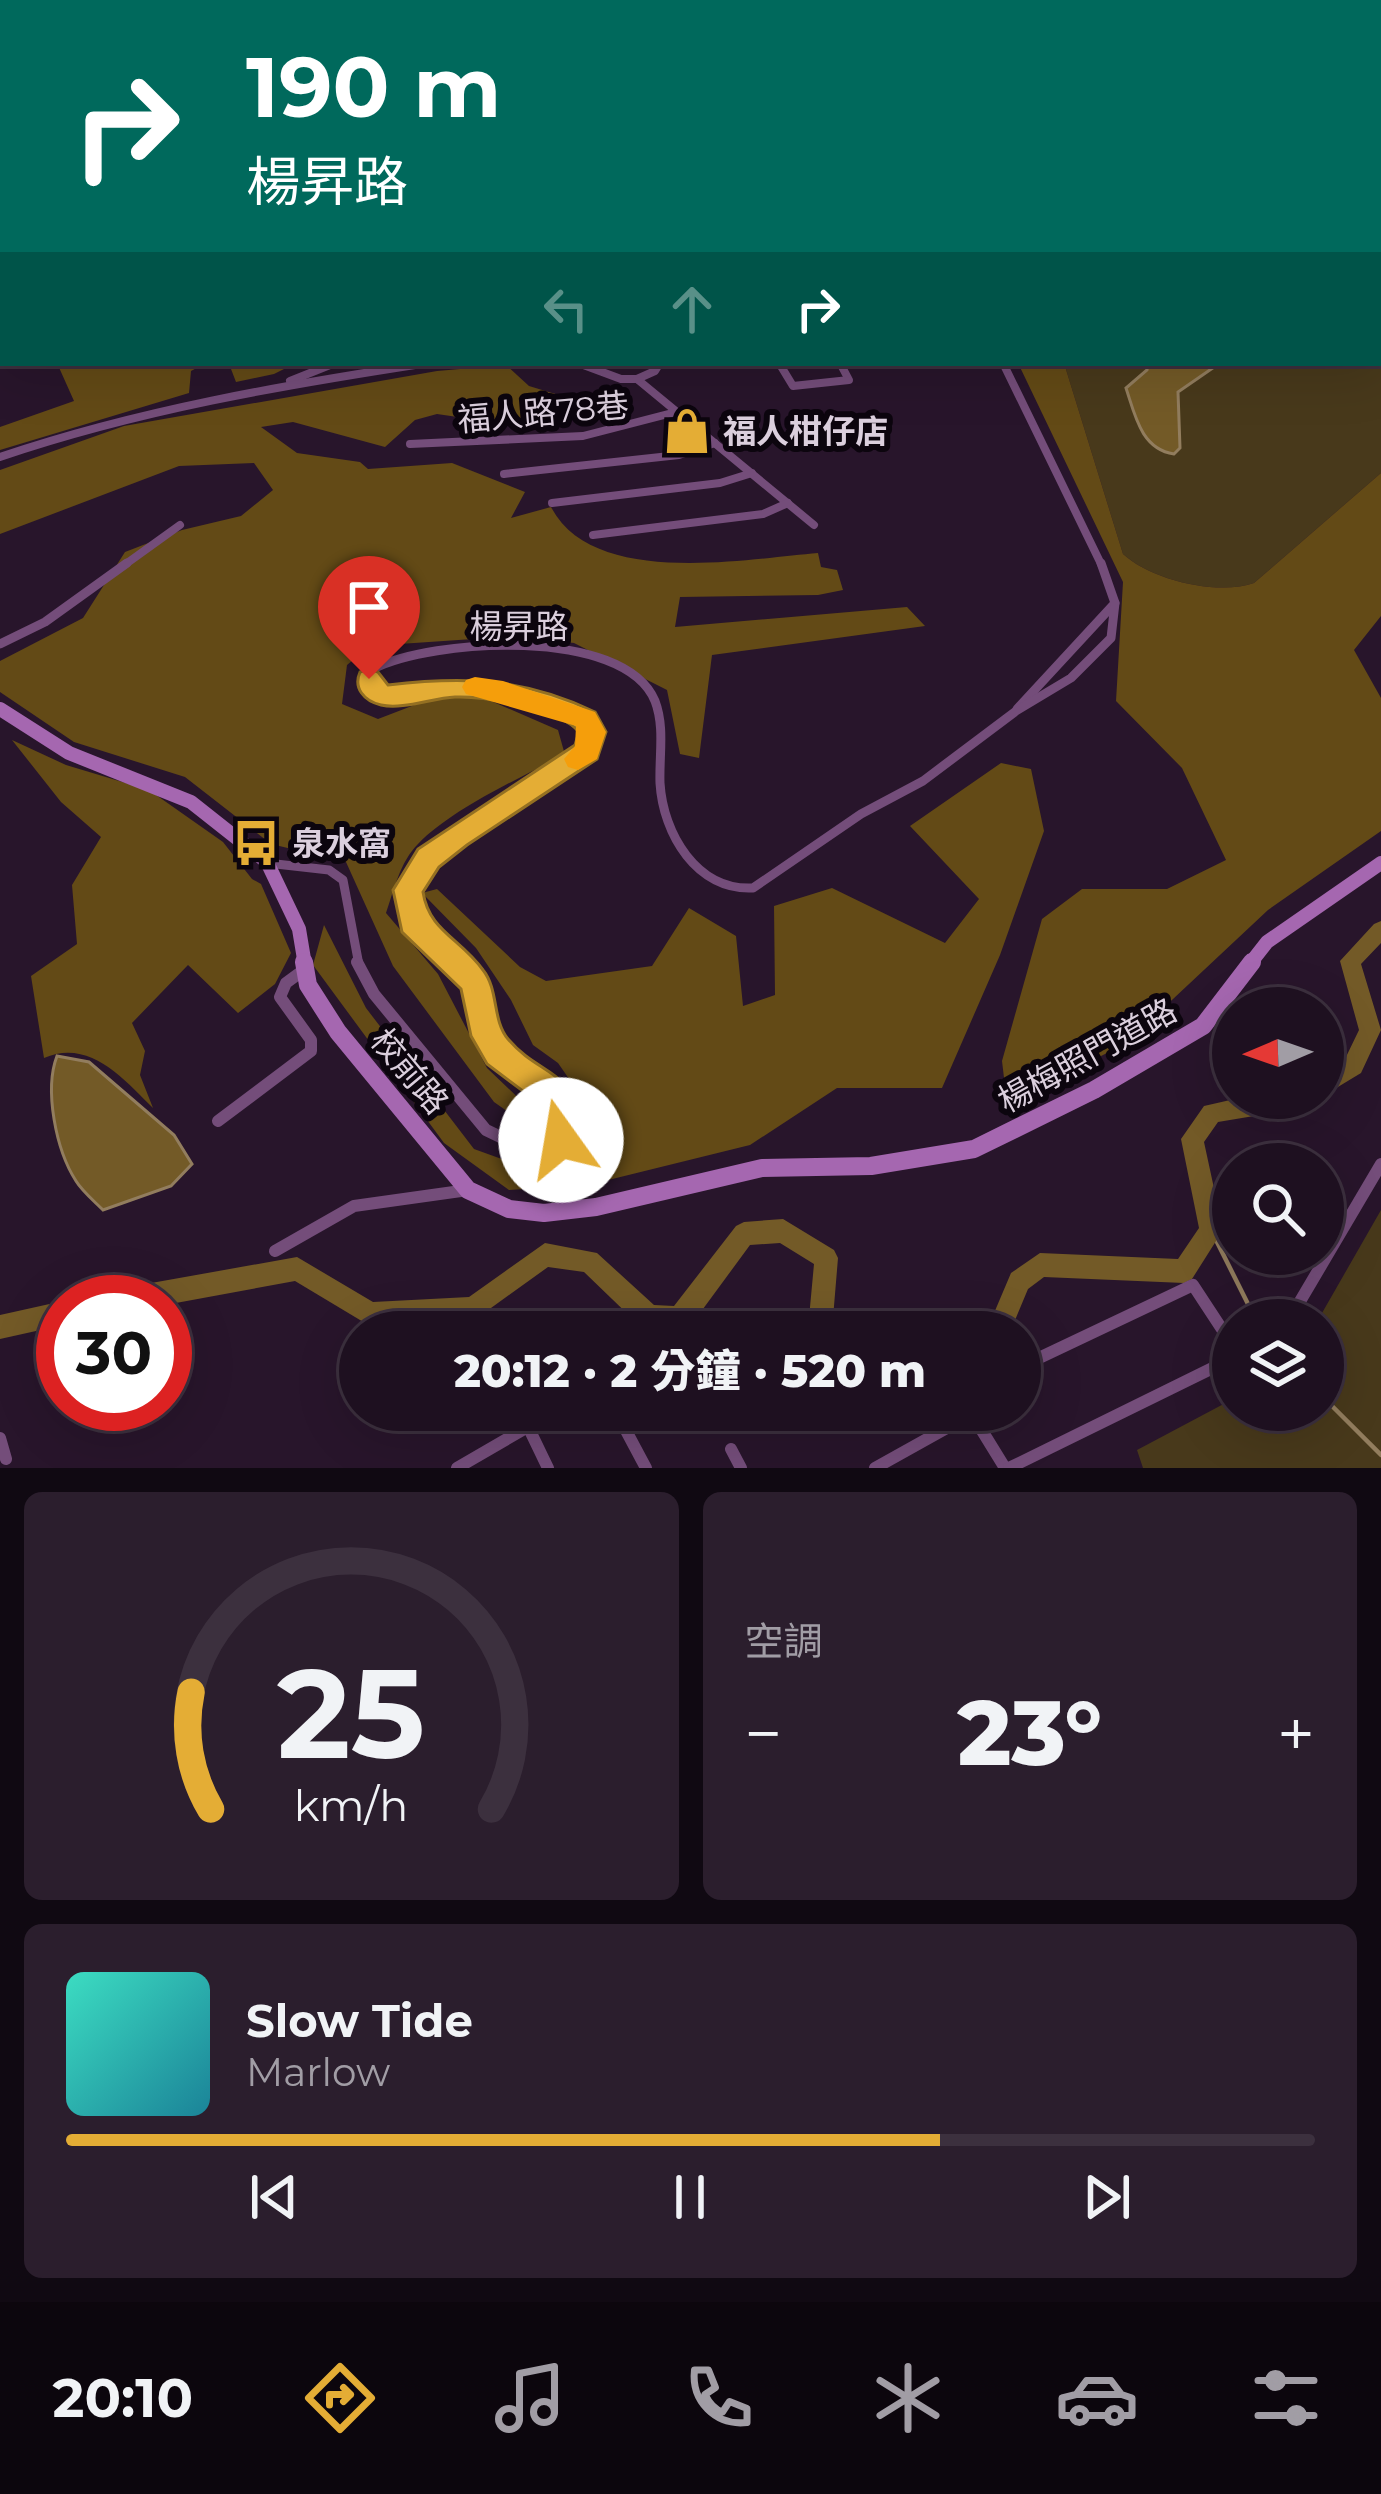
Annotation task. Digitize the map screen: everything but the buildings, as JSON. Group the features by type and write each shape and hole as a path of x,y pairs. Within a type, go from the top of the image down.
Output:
{"street":[{"path":"286,384 324,366"},
{"path":"0,457 53,439 286,384 408,366"},
{"path":"586,366 621,379 649,375 657,366"},
{"path":"781,366 794,386 848,380 841,366"},
{"path":"1004,366 1108,578 1115,603 1111,638 1071,677 1016,711"},
{"path":"637,379 814,525"},
{"name":"福人路78巷","path":"410,444 477,444 647,427 676,412"},
{"path":"503,474 680,455 715,443"},
{"path":"552,503 721,483 752,473"},
{"path":"593,535 763,514 788,503"},
{"path":"0,644 45,622 180,525"},
{"path":"1016,711 1115,603"},
{"name":"楊昇路","path":"267,862 329,870 343,880 356,958 374,994 486,1130 536,1154 561,1140 569,1116 563,1101 499,1053 487,1036 475,983 413,923 408,890 429,858 456,836 588,752 592,732 586,719 503,691 455,687 385,696 370,687 373,669 392,659 523,646 570,649 634,675 658,708 662,804 673,830 707,880 736,892 770,879 861,814 923,781 1016,711"},
{"name":"校前路","path":"0,709 70,753 191,802 267,862 299,928 308,985 338,1032 468,1190"},
{"name":"楊梅照門道路","path":"468,1190 508,1209 544,1213 596,1207 762,1168 871,1166 974,1149 1094,1090 1203,1026 1268,942 1381,863"},
{"path":"218,1121 311,1051 311,1040 280,997 286,983 305,969"},
{"path":"1301,1299 1381,1164"},
{"path":"275,1251 337,1211 404,1194 454,1199 468,1190"},
{"path":"1041,1356 1193,1286 1212,1314"},
{"path":"986,1431 1007,1468 1212,1368"},
{"path":"457,1468 520,1431"},
{"path":"531,1431 548,1468"},
{"path":"626,1431 646,1468"},
{"path":"874,1468 938,1431"},
{"path":"0,1438 6,1459"},
{"path":"731,1449 741,1468"}],"shaded area":[{"path":"58,366 200,366 191,371 189,393 0,450 0,427 74,401"},
{"path":"218,366 290,366 236,382 231,369"},
{"path":"507,366 529,386 595,406 583,416 478,420 437,414 415,420 385,447 293,422 261,427 297,453 360,462 368,469 452,463 525,492 511,518 551,507 572,532 600,549 635,559 713,562 818,553 821,567 837,570 843,590 818,595 680,597 675,627 907,607 925,626 712,655 699,758 680,754 667,690 574,643 516,636 370,646 347,665 342,704 378,719 443,694 482,697 558,730 565,755 468,806 418,844 402,868 386,913 438,974 487,1068 534,1113 521,1121 494,1102 393,966 346,862 271,844 185,777 74,742 0,692 0,661 83,618 125,552 182,530 241,516 273,490 254,463 179,466 0,534 0,470 124,426 437,371"},
{"path":"1019,366 1065,366 1123,554 1167,578 1222,588 1254,583 1381,473 1381,616 1354,650 1381,698 1381,831 1268,910 1125,1044 1007,1103 1002,1061 1042,919 1082,889 1167,889 1226,860 1182,768 1116,701 1123,582"},
{"path":"1065,366 1381,366 1381,473 1254,583 1222,588 1186,583 1150,571 1123,554"},
{"path":"1148,366 1216,366 1178,392 1180,448 1174,454 1147,438 1126,388"},
{"path":"12,740 66,765 149,790 223,842 261,884 291,953 275,984 238,1013 188,965 132,1023 145,1051 140,1075 153,1108 118,1074 91,1057 60,1053 44,1058 31,976 77,944 72,885 101,837 61,802"},
{"path":"1001,763 1031,769 1044,831 1000,955 942,1088 837,1088 750,1145 588,1185 509,1190 444,1143 313,965 324,925 366,1008 474,1149 521,1166 560,1162 587,1144 583,1099 558,1063 533,1045 511,1000 476,948 422,893 437,889 520,967 546,981 652,966 689,908 736,936 743,1006 775,995 774,906 832,888 945,943 979,899 910,826"},
{"path":"57,1056 89,1062 174,1135 192,1164 171,1186 103,1210 81,1188 63,1153 54,1120"},
{"path":"1381,1210 1381,1468 1143,1468 1137,1450 1212,1410 1212,1431 1344,1431 1344,1299 1330,1299"}],"waterway":[{"path":"1344,1072 1353,1066 1370,1030 1350,961 1381,930"},
{"path":"1007,1311 1019,1281 1040,1265 1184,1271 1211,1230 1192,1139 1212,1113"},
{"path":"1211,1230 1246,1299"},
{"path":"686,1311 744,1234 783,1231 826,1258 822,1311"},
{"path":"432,1311 473,1309 545,1255 589,1261 643,1311"},
{"path":"192,1288 297,1269 365,1311"},
{"path":"0,1327 36,1319"},
{"path":"1344,1418 1381,1455"}],"slow traffic":[{"path":"475,687 503,691 586,719 592,732 588,752 578,759"}],"place":[{"name":"福人柑仔店","path":"687,431"},
{"name":"泉水窩","path":"256,843"}],"route":[{"path":"369,679 370,687 385,696 455,687 503,691 586,719 592,732 588,752 456,836 429,858 408,890 413,923 475,983 487,1036 499,1053 563,1101 569,1116 561,1140"}]}
